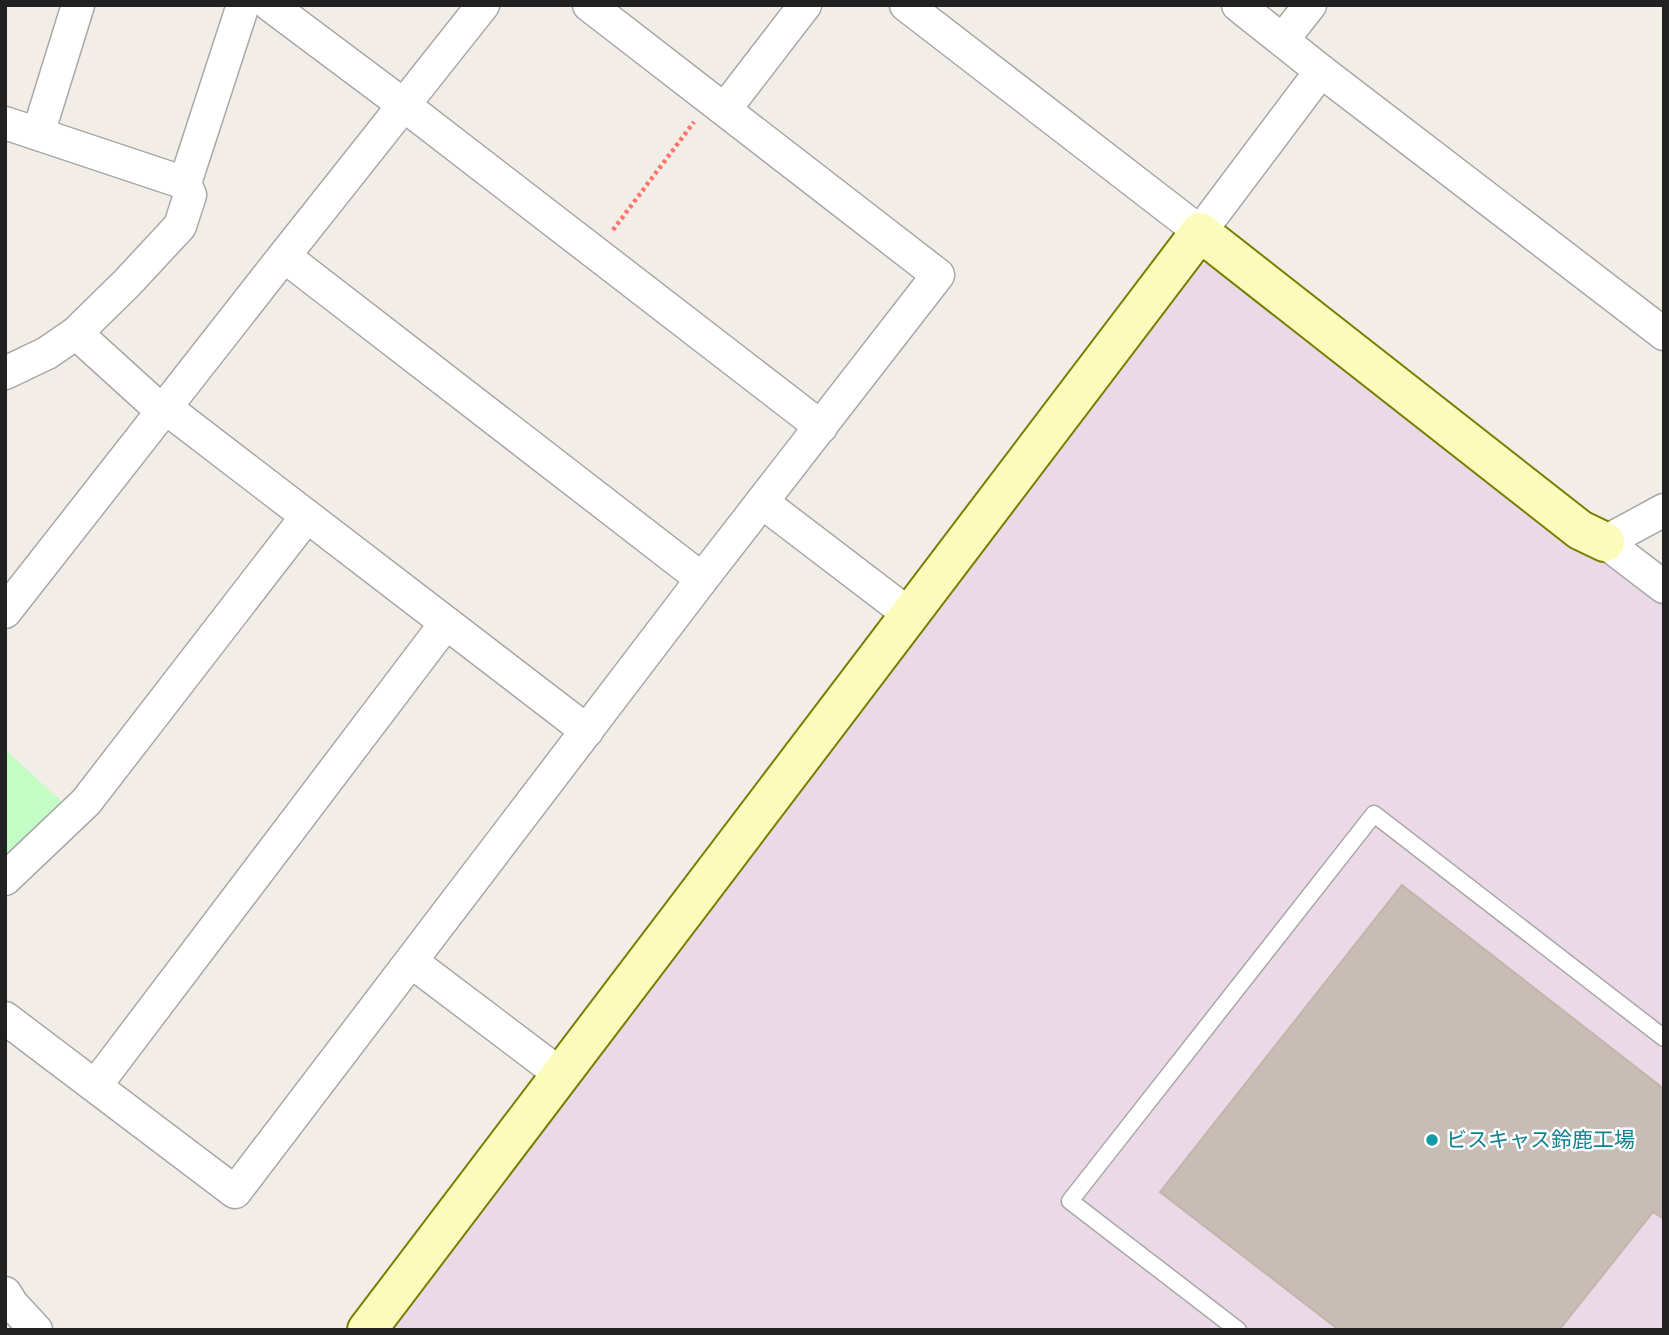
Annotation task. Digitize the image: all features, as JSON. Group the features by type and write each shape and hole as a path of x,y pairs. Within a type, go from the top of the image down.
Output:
{"street":[{"path":"38,134 78,5"},
{"path":"5,373 47,353 76,333 180,226 190,195 185,183 243,5"},
{"path":"270,5 821,427"},
{"path":"8,603 165,410 484,5"},
{"path":"5,1018 235,1192 702,579 938,275 589,5"},
{"path":"718,104 805,5"},
{"path":"906,5 1580,530 1605,542 1664,587"},
{"path":"1238,5 1664,334"},
{"path":"367,1330 1321,71"},
{"path":"5,123 185,183"},
{"path":"284,256 702,579"},
{"path":"76,333 165,410 587,731"},
{"path":"762,502 910,615"},
{"path":"1605,542 1664,510"},
{"path":"5,879 86,802 307,516"},
{"path":"96,1085 446,623"},
{"path":"411,961 560,1074"},
{"path":"5,1293 36,1330"}],"lane":[{"path":"1238,1330 1070,1201 1374,814 1664,1038"}],"path":[{"path":"596,253 718,104"}],"shaded area":[{"path":"1218,262 1664,601 1664,1330 379,1330 1189,266"}],"green space":[{"path":"5,749 65,805 5,861"}],"building":[{"name":"ビスキャス鈴鹿工場","path":"1402,885 1664,1089 1664,1219 1653,1212 1559,1330 1339,1330 1160,1192"}],"place":[{"name":"ビスキャス鈴鹿工場","path":"1432,1140"}]}
